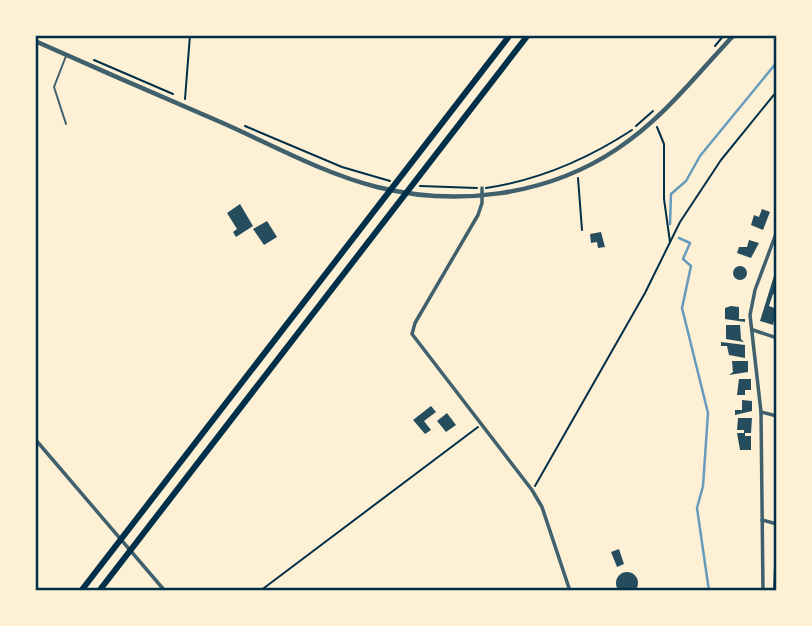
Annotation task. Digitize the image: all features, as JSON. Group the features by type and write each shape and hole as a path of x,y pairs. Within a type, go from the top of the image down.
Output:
{"highway":[{"path":"81,591 510,35"},
{"path":"99,591 528,35"}],"street":[{"path":"35,41 347,177 375,187 441,197 482,195 548,182 615,151 654,122 734,35"},
{"path":"482,188 478,215 412,329 414,339 532,490 542,507 570,591"},
{"path":"763,591 761,412 751,304 777,231"},
{"path":"753,330 777,338"},
{"path":"761,412 777,416"},
{"path":"35,439 165,591"},
{"path":"762,520 777,524"}],"lane":[{"path":"66,55 54,88 66,124"}],"path":[{"path":"185,107 190,35"},
{"path":"715,45 724,35"},
{"path":"93,60 173,94"},
{"path":"532,490 645,293 680,222 720,160 777,91"},
{"path":"416,183 482,188 530,179 583,160 632,130 657,108"},
{"path":"654,122 664,144 664,199 671,243"},
{"path":"244,125 342,167 392,181"},
{"path":"577,170 582,230"},
{"path":"260,591 481,424"}],"building":[{"path":"240,204 253,226 236,237 233,232 237,229 227,213"},
{"path":"762,209 770,212 763,230 751,225 754,215 759,217"},
{"path":"267,221 277,237 264,245 253,229"},
{"path":"601,232 605,247 598,248 597,242 591,243 590,234"},
{"path":"749,240 759,243 751,258 737,253 739,247 747,247"},
{"path":"740,266 745,268 745,278 740,280 735,278 733,273 735,268"},
{"path":"777,266 777,295 773,294 769,306 777,309 773,325 760,321"},
{"path":"739,307 739,319 745,319 745,322 725,319 725,308"},
{"path":"726,325 740,325 741,339 744,342 726,339"},
{"path":"721,342 745,345 745,358 729,355 727,346 721,346"},
{"path":"732,361 748,361 748,372 729,375 733,372"},
{"path":"739,379 751,379 751,390 745,390 745,395 737,395"},
{"path":"742,400 752,401 752,411 735,415 735,410 742,410"},
{"path":"431,406 436,412 424,421 431,430 425,434 413,420"},
{"path":"447,413 456,425 446,432 437,421"},
{"path":"738,418 752,418 751,433 745,433 745,436 751,436 751,450 740,450 737,433 744,433 744,430 737,430"},
{"path":"775,540 777,541 777,590 773,589"},
{"path":"619,549 624,564 617,567 611,552"},
{"path":"627,572 635,575 638,583 635,591 627,594 619,591 616,583 619,575"}],"waterway":[{"path":"670,224 671,194 686,181 700,156 777,62"},
{"path":"679,238 690,243 683,259 691,266 682,308 708,413 703,486 697,508 709,591"}]}
